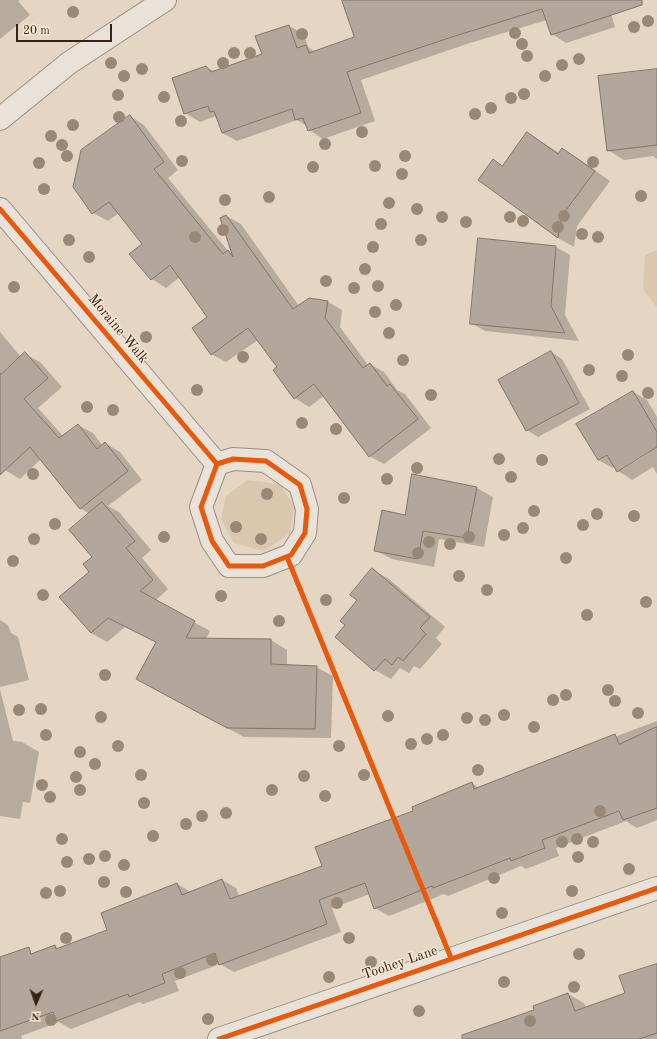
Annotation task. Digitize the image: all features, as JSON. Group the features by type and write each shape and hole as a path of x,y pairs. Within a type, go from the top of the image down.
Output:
{"street":[{"path":"0,119 70,63 165,0"},
{"name":"Moraine Walk","path":"0,209 217,464"},
{"path":"233,459 266,461 300,485 307,509 305,533 291,555 263,566 229,566 212,541 201,507 217,464 233,459"},
{"name":"Toohey Lane","path":"219,1039 657,888"}],"shaded area":[{"path":"657,250 657,307 643,290 645,255"},
{"path":"247,480 280,484 294,506 290,533 264,551 234,543 221,519 226,496"}],"building":[{"path":"342,0 642,0 642,5 551,35 542,9 347,72 361,113 308,131 303,118 295,120 292,109 222,133 214,111 210,112 208,106 184,114 172,78 206,66 211,72 262,54 255,36 289,25 297,48 306,45 309,53 354,37"},
{"path":"657,69 657,145 607,151 598,76"},
{"path":"130,115 164,162 154,169 223,254 228,250 233,257 220,218 226,215 293,309 309,298 328,301 325,318 363,368 370,363 387,386 390,384 418,419 369,457 314,384 294,399 273,370 277,367 248,328 211,355 192,328 207,317 170,265 151,280 129,254 142,244 109,202 92,214 73,187 81,150"},
{"path":"527,132 558,154 562,148 595,171 561,217 558,238 478,180 493,159 502,166"},
{"path":"478,238 556,246 551,306 565,333 470,324"},
{"path":"551,351 579,403 526,431 498,380"},
{"path":"25,352 48,378 24,399 59,438 78,424 97,449 105,442 128,471 80,509 30,447 0,475 0,373 1,374"},
{"path":"633,391 657,432 657,447 617,472 607,455 598,460 576,424"},
{"path":"412,474 477,487 467,538 423,531 418,559 374,551 382,510 405,515"},
{"path":"102,502 135,541 126,548 153,580 140,591 195,621 186,638 271,639 271,664 317,666 315,729 227,728 136,679 156,642 108,618 91,633 59,597 89,572 83,564 92,557 69,530"},
{"path":"372,568 430,617 420,628 426,634 403,661 398,657 392,665 385,659 374,671 335,637 345,625 340,621 357,600 350,595"},
{"path":"657,727 657,808 623,820 619,811 542,840 545,848 511,861 510,858 374,909 365,883 319,900 327,924 219,965 215,953 162,974 165,983 129,997 128,994 56,1021 53,1012 0,1031 0,957 29,947 31,954 55,945 56,949 107,930 101,913 177,883 182,895 222,879 230,899 322,866 315,847 413,811 412,807 472,782 474,789 615,734 619,744"},
{"path":"657,964 657,1033 639,1039 462,1039 462,1035 534,1010 533,1006 568,993 575,1011 625,993 619,976"}],"cycle path":[{"path":"0,209 217,464"},
{"path":"233,459 266,461 300,485 307,509 305,533 291,555 263,566 229,566 212,541 201,507 217,464 233,459"},
{"path":"287,557 451,958"},
{"path":"219,1039 657,888"}]}
